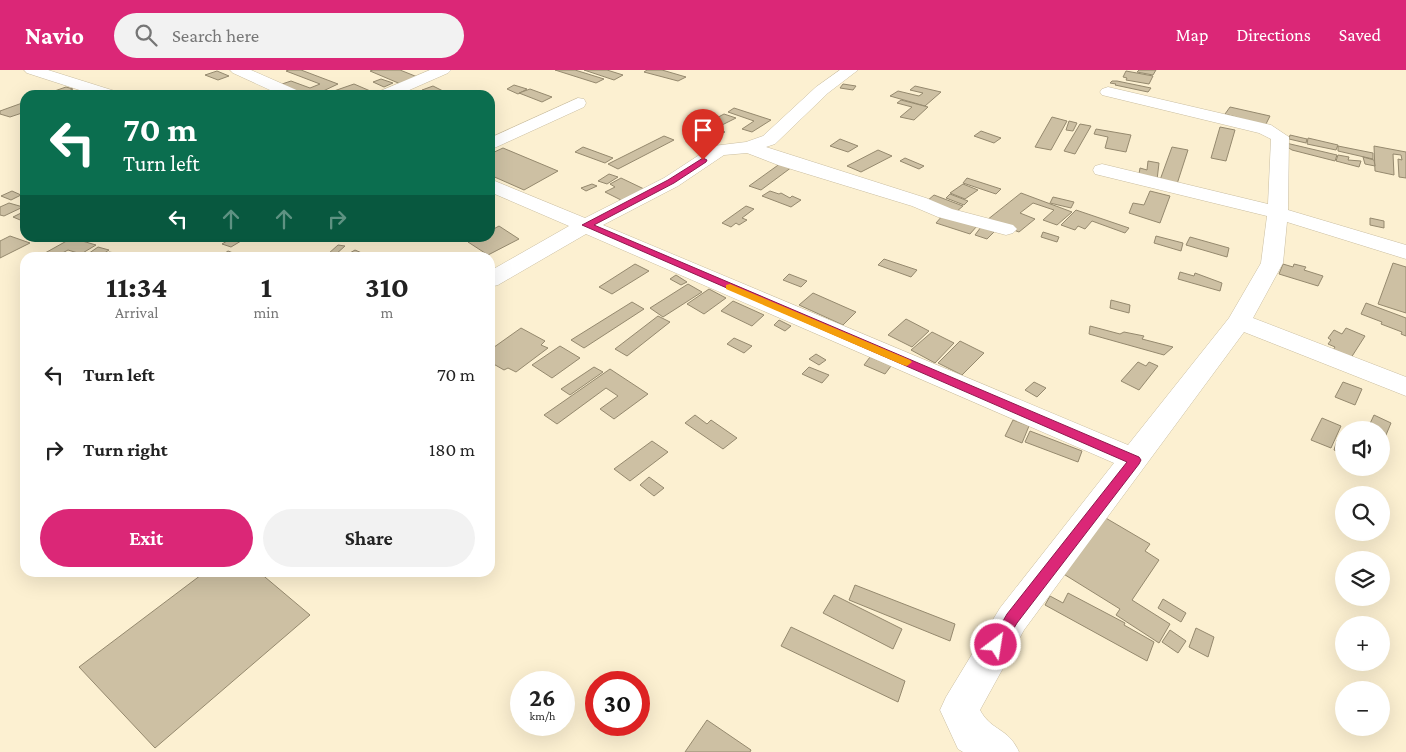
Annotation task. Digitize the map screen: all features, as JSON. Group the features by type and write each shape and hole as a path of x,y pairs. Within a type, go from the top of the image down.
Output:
{"street":[{"path":"32,70 96,90"},
{"path":"238,70 284,90"},
{"path":"396,90 443,70"},
{"path":"495,277 587,225 671,182 719,150 749,147 769,140 822,90 850,70"},
{"path":"999,752 972,735 959,710 1012,619 1239,321 1272,263 1278,213 1280,137 1265,129 1108,92"},
{"path":"495,143 578,103"},
{"path":"749,147 785,161 919,202 945,213 1006,229"},
{"path":"1102,170 1278,213 1406,252"},
{"path":"495,187 1135,460"},
{"path":"1239,321 1406,387"}],"building":[{"path":"301,70 338,84 325,90 292,90 279,85 291,81 310,88 320,84 286,71"},
{"path":"400,70 420,78 403,85 370,71"},
{"path":"555,70 575,70 604,79 596,83"},
{"path":"584,70 607,70 623,75 614,80"},
{"path":"647,70 662,70 686,77 678,81 644,72"},
{"path":"1139,70 1156,70 1153,75 1137,72"},
{"path":"217,71 229,76 218,80 205,75"},
{"path":"1126,71 1153,76 1149,84 1126,80 1127,78 1123,77"},
{"path":"381,79 393,83 384,87 373,82"},
{"path":"1112,81 1151,88 1148,92 1115,85 1110,83"},
{"path":"354,84 368,90 337,90"},
{"path":"843,84 856,86 853,90 840,88"},
{"path":"514,85 527,89 518,94 507,89"},
{"path":"433,86 441,90 422,90"},
{"path":"915,86 941,92 925,106 890,96 898,91 919,96 923,93 910,90"},
{"path":"66,87 73,89 71,90 57,90"},
{"path":"530,89 552,97 542,102 519,93"},
{"path":"901,100 928,107 914,120 900,117 912,107 897,103"},
{"path":"20,104 20,114 10,117 0,114 0,111"},
{"path":"1230,107 1270,116 1266,124 1257,123 1225,114"},
{"path":"734,108 771,120 752,132 742,129 754,121 728,112"},
{"path":"724,114 736,118 716,128 725,132 716,136 696,129"},
{"path":"1052,117 1067,121 1051,150 1035,147"},
{"path":"1069,121 1077,123 1073,131 1066,130"},
{"path":"1080,124 1091,126 1075,154 1064,151"},
{"path":"1220,127 1235,130 1226,161 1211,158"},
{"path":"1096,129 1131,135 1126,152 1105,148 1108,137 1094,134"},
{"path":"981,131 1001,138 994,143 974,136"},
{"path":"1290,135 1307,139 1306,143 1289,139"},
{"path":"664,136 674,140 618,169 608,164"},
{"path":"1308,138 1338,145 1336,150 1307,144"},
{"path":"840,139 858,146 848,152 830,146"},
{"path":"1286,143 1337,155 1335,161 1292,150 1284,145"},
{"path":"1338,146 1373,153 1373,159 1338,151"},
{"path":"1374,146 1406,152 1406,178 1399,177 1398,159 1402,160 1401,155 1393,154 1394,175 1375,171"},
{"path":"583,147 613,158 605,163 575,152"},
{"path":"1172,147 1188,150 1177,184 1160,180"},
{"path":"503,148 558,171 524,190 495,177 495,152"},
{"path":"878,150 892,156 861,172 847,166"},
{"path":"1338,155 1349,157 1348,160 1361,161 1359,167 1336,161"},
{"path":"1363,157 1374,160 1375,166 1365,164"},
{"path":"905,158 924,166 919,169 900,161"},
{"path":"1148,161 1159,163 1157,180 1139,174 1140,168 1147,170"},
{"path":"781,163 792,167 761,190 749,186"},
{"path":"609,174 618,177 607,184 598,181"},
{"path":"621,178 644,189 623,201 605,192 615,187 610,184"},
{"path":"967,178 1001,189 996,194 963,183"},
{"path":"592,184 597,186 586,191 581,188"},
{"path":"963,184 978,190 965,199 950,193"},
{"path":"12,191 20,195 11,200 1,196"},
{"path":"770,191 801,200 791,207 762,196"},
{"path":"1150,191 1170,196 1160,223 1129,213 1133,203 1144,205"},
{"path":"1021,193 1072,212 1057,225 1043,220 1054,210 1033,203 1020,213 1035,219 1019,232 987,220"},
{"path":"950,194 968,201 964,205 946,198"},
{"path":"934,195 963,206 956,212 927,201"},
{"path":"1053,197 1074,202 1071,208 1050,203"},
{"path":"9,203 20,206 20,208 4,216 0,215 0,207"},
{"path":"746,206 754,209 742,218 747,220 739,225 736,223 731,227 722,223"},
{"path":"1076,210 1129,228 1125,233 1092,221 1085,229 1078,226 1075,230 1061,225"},
{"path":"20,214 20,220 13,217"},
{"path":"943,215 977,226 970,234 936,223"},
{"path":"1370,218 1384,221 1384,228 1370,225"},
{"path":"499,226 519,239 494,252 483,252 468,242 495,242 495,228"},
{"path":"981,227 994,232 987,239 975,235"},
{"path":"1043,232 1059,237 1057,242 1041,237"},
{"path":"10,236 20,240 20,242 30,243 0,258 0,241"},
{"path":"1156,236 1183,243 1181,251 1154,243"},
{"path":"1190,237 1229,248 1227,257 1186,245"},
{"path":"65,242 86,242 96,245 84,252 68,250 64,252 47,252"},
{"path":"225,242 239,242 231,247 222,244"},
{"path":"338,245 345,246 338,252 330,252"},
{"path":"98,247 109,250 106,252 91,252"},
{"path":"884,259 917,270 911,277 878,265"},
{"path":"1393,263 1406,267 1406,313 1378,304"},
{"path":"635,264 649,271 612,294 599,287"},
{"path":"1283,264 1293,267 1294,264 1306,267 1304,270 1323,276 1318,286 1279,274"},
{"path":"1180,272 1194,276 1195,273 1222,283 1220,291 1178,279"},
{"path":"789,274 807,281 801,287 783,280"},
{"path":"676,275 687,282 681,285 670,279"},
{"path":"688,284 702,292 663,317 650,308"},
{"path":"709,289 726,298 704,314 687,304"},
{"path":"813,293 856,312 843,325 799,305"},
{"path":"1111,300 1130,305 1129,313 1110,308"},
{"path":"733,301 764,315 752,326 721,311"},
{"path":"632,302 644,309 584,348 571,340"},
{"path":"1366,303 1406,318 1406,336 1401,334 1402,332 1381,324 1382,322 1361,314"},
{"path":"658,316 670,322 627,356 615,349"},
{"path":"906,319 929,331 912,347 888,335"},
{"path":"779,320 791,326 785,331 774,325"},
{"path":"1090,326 1120,334 1124,332 1144,336 1142,339 1173,347 1164,355 1089,334"},
{"path":"521,328 545,341 541,345 548,348 516,372 508,368 504,370 495,365 495,346"},
{"path":"1346,328 1365,336 1349,361 1331,353 1335,347 1328,344 1331,340 1328,338 1334,330 1342,334"},
{"path":"932,332 954,343 935,363 911,350"},
{"path":"734,338 752,346 744,353 727,344"},
{"path":"960,341 984,353 962,375 938,363"},
{"path":"560,346 580,358 552,378 532,365"},
{"path":"816,354 826,360 819,365 809,359"},
{"path":"870,357 891,366 885,374 864,365"},
{"path":"1138,362 1146,366 1149,362 1158,366 1139,390 1121,381"},
{"path":"594,367 603,372 570,395 561,389"},
{"path":"809,367 829,375 822,383 802,374"},
{"path":"610,369 648,394 614,419 600,409 618,396 606,388 557,424 544,415"},
{"path":"1034,382 1046,388 1037,397 1025,390"},
{"path":"1343,382 1362,389 1355,405 1335,397"},
{"path":"695,415 707,424 711,420 737,438 723,449 685,423"},
{"path":"1374,415 1387,421 1371,421"},
{"path":"1322,418 1335,423 1335,439 1331,448 1311,440"},
{"path":"1013,420 1029,426 1022,443 1005,436"},
{"path":"1030,431 1082,451 1078,462 1025,442"},
{"path":"652,441 668,452 630,481 614,469"},
{"path":"649,477 664,488 654,496 640,485"},
{"path":"1104,517 1150,544 1145,551 1159,560 1132,600 1170,624 1159,643 1116,615 1120,609 1062,573"},
{"path":"198,577 265,577 310,615 155,748 79,667"},
{"path":"855,585 955,624 950,641 849,600"},
{"path":"1068,593 1125,623 1124,625 1154,642 1147,661 1045,605 1050,596 1063,603"},
{"path":"834,595 902,629 893,649 823,613"},
{"path":"1163,599 1186,613 1181,622 1158,608"},
{"path":"791,627 905,681 898,702 781,646"},
{"path":"1196,628 1214,637 1208,657 1189,647"},
{"path":"1170,630 1186,641 1178,653 1162,642"},
{"path":"707,720 751,750 750,752 685,752"}],"slow traffic":[{"path":"730,287 907,362"}],"route":[{"path":"703,160 671,182 587,225 1135,460 1012,619 996,645"}]}
